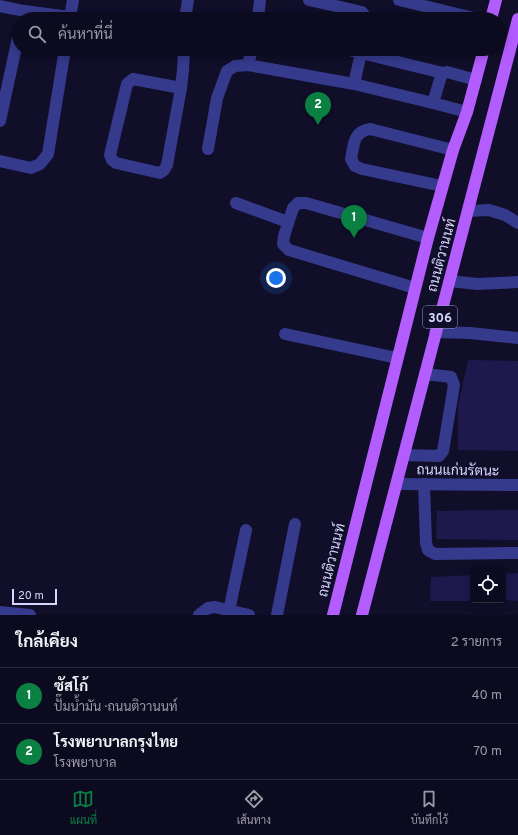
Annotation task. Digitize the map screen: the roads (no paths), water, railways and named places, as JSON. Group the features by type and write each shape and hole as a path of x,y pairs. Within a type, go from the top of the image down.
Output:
{"main road":[{"path":"493,12 496,0"},
{"name":"ถนนติวานนท์","path":"362,615 518,19"},
{"name":"ถนนติวานนท์","path":"333,615 428,238 442,186 467,112 482,56"}],"street":[{"path":"71,12 73,0"},
{"path":"186,12 188,0"},
{"path":"259,12 260,0"},
{"path":"309,0 362,12"},
{"path":"399,0 449,12"},
{"path":"0,6 15,12"},
{"path":"0,121 14,56"},
{"path":"0,161 32,168 40,164 48,154 64,56"},
{"path":"180,88 133,79 129,80 110,155 112,160 116,163 160,173 164,170 167,165 180,88 183,70 184,56"},
{"path":"248,65 250,56"},
{"path":"354,84 360,56"},
{"path":"380,56 476,80"},
{"path":"208,149 217,98 227,71 235,66 248,65 354,84 467,112"},
{"path":"433,103 443,73"},
{"path":"442,186 354,166 351,159 356,135 362,130 370,129 453,150"},
{"path":"236,203 288,222"},
{"path":"415,288 289,250 283,244 284,236 293,208 298,203 306,203 428,238"},
{"path":"468,210 489,210 505,215 518,223"},
{"path":"450,281 476,284 518,282"},
{"path":"435,332 470,333 518,338"},
{"path":"285,334 398,358"},
{"path":"404,455 439,456 443,451 454,385 451,377 425,374"},
{"name":"ถนนแก่นรัตนะ","path":"397,484 518,485"},
{"path":"424,484 426,543 428,550 435,554 518,553"},
{"path":"277,615 295,524"},
{"path":"229,610 246,530"},
{"path":"199,615 208,608 215,607 249,615"},
{"path":"0,612 30,615"}],"place":[{"name":"โรงพยาบาลกรุงไทย","path":"318,125"},
{"name":"ซัสโก้","path":"354,238"}]}
